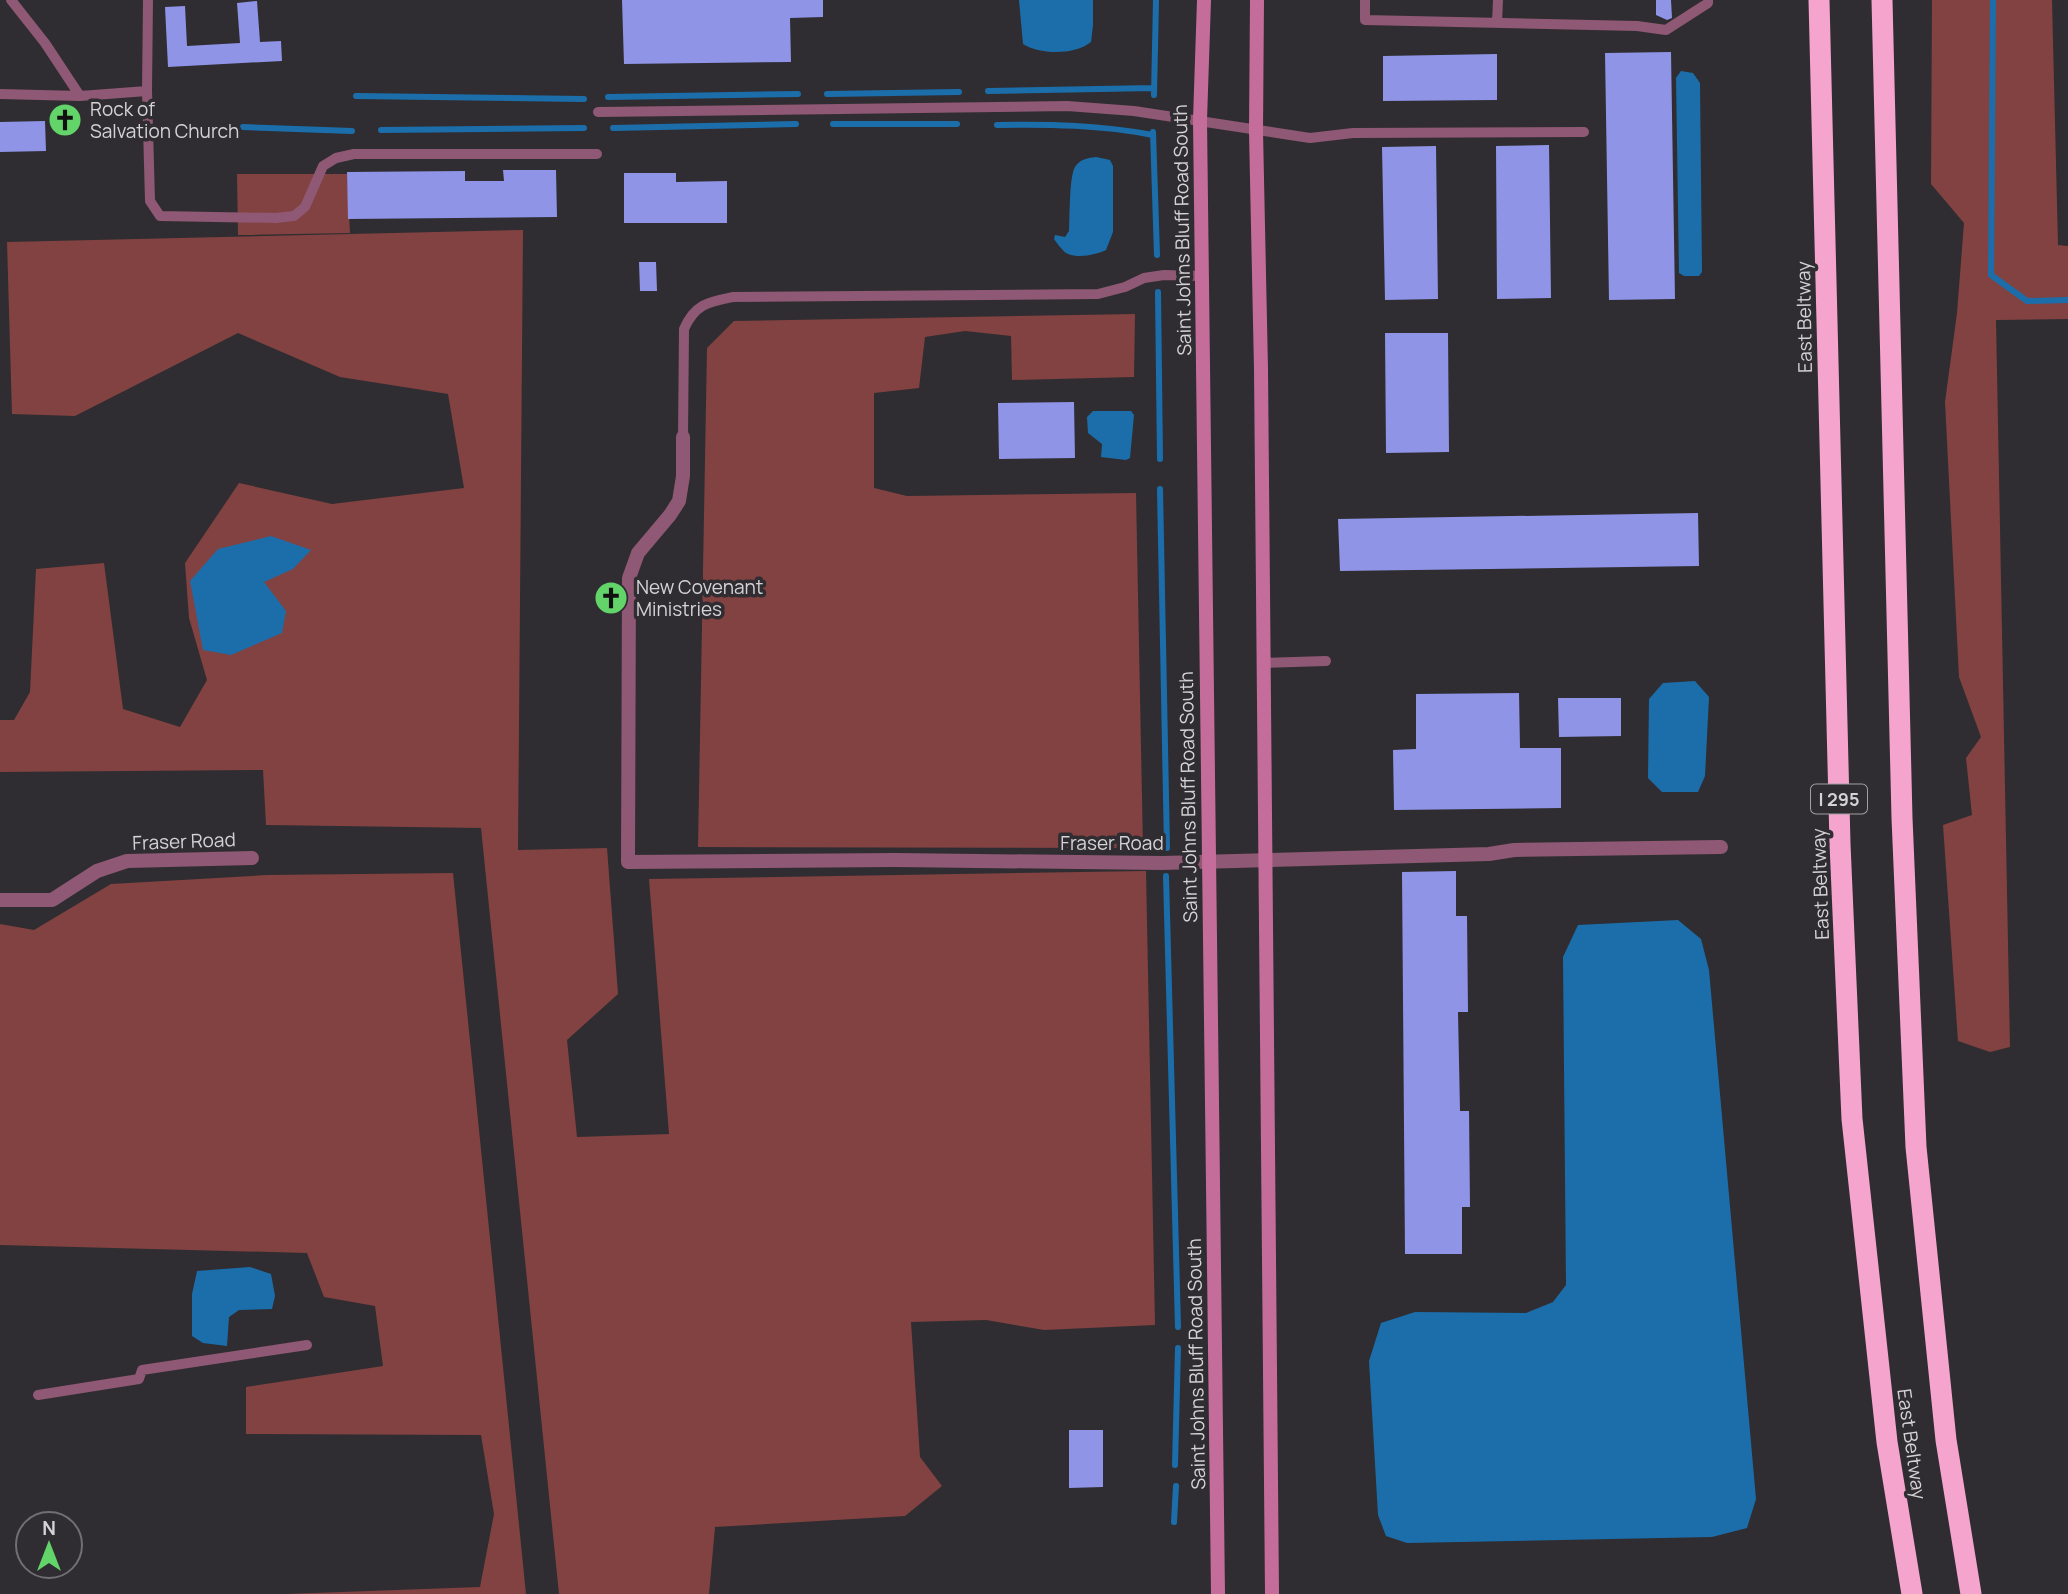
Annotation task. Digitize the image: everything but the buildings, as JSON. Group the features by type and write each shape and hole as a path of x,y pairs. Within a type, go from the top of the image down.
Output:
{"highway":[{"name":"East Beltway","path":"1819,0 1840,844 1852,1119 1887,1442 1912,1594"},
{"name":"East Beltway","path":"1882,0 1902,818 1916,1147 1946,1440 1971,1594"}],"main road":[{"name":"Saint Johns Bluff Road South","path":"1204,0 1200,120 1218,1594"},
{"path":"1257,0 1256,131 1261,369 1272,1594"}],"street":[{"name":"Fraser Road","path":"683,437 683,476 679,501 638,553 629,578 628,862 895,860 1162,863 1489,855 1514,850 1721,846"},
{"name":"Fraser Road","path":"0,900 52,900 97,871 127,861 252,858"}],"lane":[{"path":"11,0 45,43 80,96"},
{"path":"148,0 150,201 160,216 294,216 305,207 323,166 336,158 354,154 597,154"},
{"path":"1365,0 1365,20 1637,26 1665,30 1708,3 1708,0"},
{"path":"1496,23 1498,0"},
{"path":"0,94 80,96 147,91"},
{"path":"598,112 1067,106 1134,111 1310,138 1353,133 1584,132"},
{"path":"683,437 684,329 692,313 712,301 733,297 1098,294 1125,287 1144,278 1164,275 1202,276"},
{"path":"1263,663 1326,661"},
{"path":"38,1395 139,1378 142,1370 307,1345"}],"shaded area":[{"path":"1932,0 2052,0 2058,245 2068,246 2068,319 1996,320 2010,1047 1990,1052 1958,1041 1943,825 1972,815 1966,758 1981,737 1959,677 1945,402 1957,313 1964,223 1931,184"},
{"path":"237,174 347,174 350,233 238,235"},
{"path":"523,230 518,850 607,848 618,994 567,1040 577,1137 669,1134 649,879 1146,871 1155,1325 1044,1330 986,1320 911,1322 920,1457 942,1486 905,1516 715,1527 709,1594 559,1594 481,828 266,825 263,770 0,772 0,720 14,720 30,692 36,569 104,563 123,709 180,727 207,680 189,618 185,563 239,483 332,504 464,488 448,394 340,377 238,333 75,416 12,414 7,242"},
{"path":"1135,314 1134,377 1012,380 1011,336 965,331 925,337 919,388 874,393 874,488 907,496 1136,493 1143,848 698,847 707,348 734,321"},
{"path":"453,873 526,1594 286,1594 480,1587 494,1514 481,1435 246,1434 246,1387 383,1366 375,1306 324,1297 307,1253 0,1245 0,924 34,930 111,884 267,875"}],"water":[{"path":"1019,0 1093,0 1091,42 1076,49 1057,52 1030,48 1023,44"},
{"path":"1681,71 1693,73 1700,83 1702,272 1699,276 1684,276 1679,273 1676,78"},
{"path":"1087,158 1110,160 1113,166 1113,232 1106,250 1086,256 1070,255 1054,239 1055,235 1065,237 1069,231 1075,167"},
{"path":"1093,411 1131,411 1134,415 1130,458 1126,460 1101,457 1102,444 1088,433 1087,417"},
{"path":"271,536 311,550 293,569 264,582 286,611 282,633 231,655 203,650 190,581 218,549"},
{"path":"1695,681 1709,697 1705,776 1698,792 1662,792 1648,778 1649,699 1663,683"},
{"path":"1678,920 1701,939 1709,970 1756,1499 1747,1528 1712,1537 1407,1543 1386,1536 1378,1515 1369,1361 1381,1323 1415,1312 1526,1313 1553,1302 1566,1285 1563,957 1578,925"},
{"path":"250,1267 271,1274 275,1296 272,1309 239,1310 229,1317 227,1346 203,1343 192,1336 192,1294 197,1271"}],"waterway":[{"path":"1154,95 1156,0"},
{"path":"1993,0 1991,275 2027,301 2068,300"},
{"path":"988,91 1154,88"},
{"path":"827,94 959,92"},
{"path":"608,97 798,94"},
{"path":"356,96 584,99"},
{"path":"613,128 796,124"},
{"path":"833,124 957,124"},
{"path":"997,125 1075,126 1153,135"},
{"path":"243,127 352,131"},
{"path":"381,130 584,128"},
{"path":"1153,132 1157,255"},
{"path":"1158,292 1160,459"},
{"path":"1160,489 1167,848"},
{"path":"1166,876 1178,1327"},
{"path":"1175,1465 1178,1348"},
{"path":"1174,1522 1176,1486"}],"place":[{"name":"Rock of Salvation Church","path":"65,120"},
{"name":"New Covenant Ministries","path":"611,598"}]}
